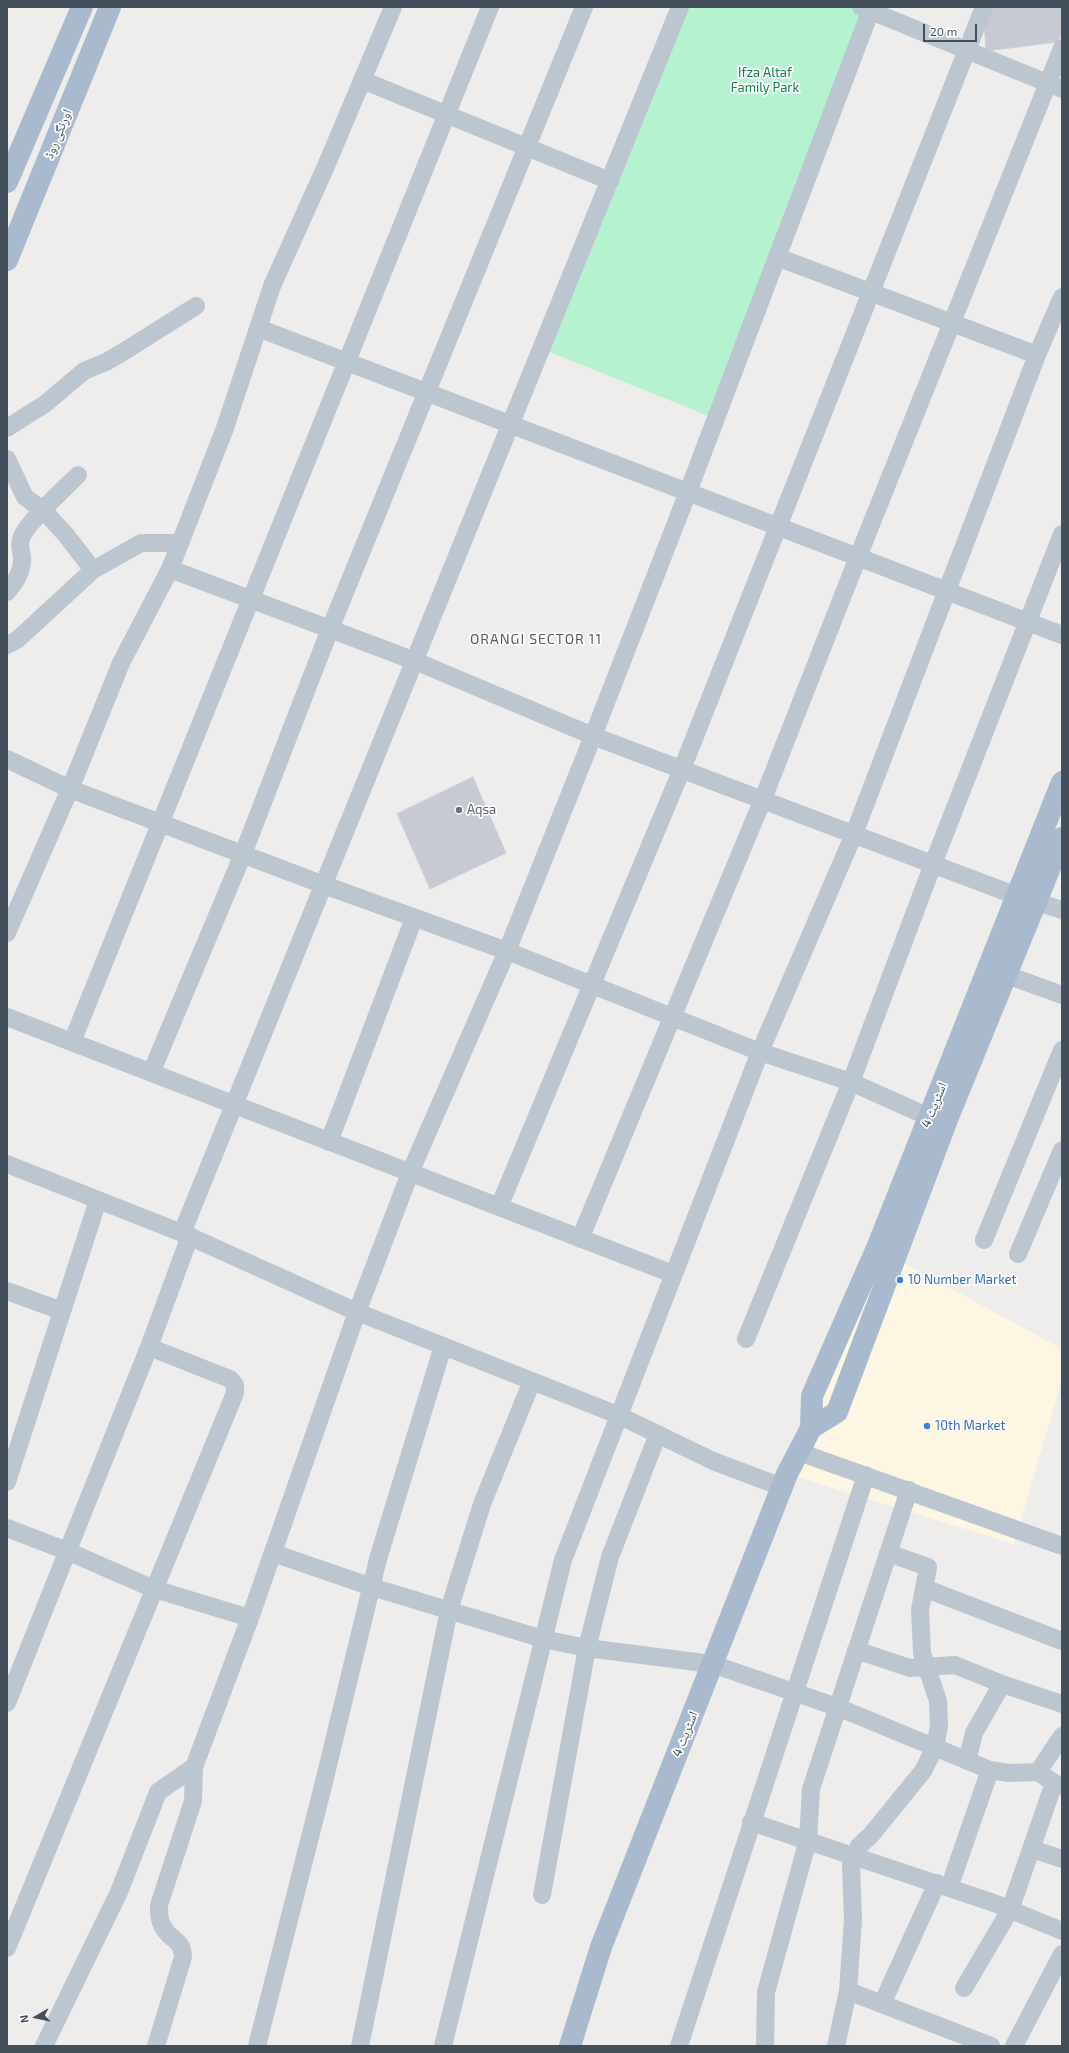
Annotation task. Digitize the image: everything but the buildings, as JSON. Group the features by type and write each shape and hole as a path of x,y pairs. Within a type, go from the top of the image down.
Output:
{"main road":[{"path":"7,182 82,7"},
{"name":"اورنگی روڈ","path":"7,260 110,7"},
{"name":"اسٹریٹ 4","path":"811,1428 837,1412 948,1117 1007,975 1027,899 1062,782"},
{"name":"اسٹریٹ 4","path":"570,2046 601,1947 782,1487 811,1428 812,1396 877,1248 929,1117 1027,899 1062,838"}],"street":[{"path":"7,933 70,789 121,663 170,569 225,428 272,286 326,166 393,7"},
{"path":"72,1042 249,599 348,362 490,7"},
{"path":"151,1072 243,854 330,629 428,393 584,7"},
{"path":"7,1702 149,1347 186,1235 233,1105 324,885 680,7"},
{"path":"499,1207 682,769 984,7"},
{"path":"156,2046 183,1958 180,1943 165,1930 159,1919 159,1905 193,1801 194,1767 250,1618 357,1312 410,1173 507,951 594,736 777,257 868,8 1055,86"},
{"path":"580,1239 671,1017 764,799 858,557 952,323 1055,86 1062,48"},
{"path":"362,80 446,116 610,181"},
{"path":"777,257 1037,355"},
{"path":"443,2046 563,1560 760,1052 854,834 1037,355 1062,297"},
{"path":"7,428 46,404 84,371 106,362 196,306"},
{"path":"258,328 1062,635"},
{"path":"7,459 25,497 43,510 66,534 93,570"},
{"path":"7,592 21,572 22,558 19,546 21,537 43,510 78,475"},
{"path":"746,1339 851,1082 933,864 1062,534"},
{"path":"7,645 17,640 93,570 141,543 180,543"},
{"path":"170,569 415,661 594,736 1027,899 1062,910"},
{"path":"7,759 70,789 324,885 507,951 760,1052 851,1082 929,1117"},
{"path":"330,1142 414,918"},
{"path":"1007,975 1062,995"},
{"path":"7,1017 673,1274"},
{"path":"984,1240 1062,1050"},
{"path":"1018,1254 1062,1150"},
{"path":"7,1164 186,1235 357,1312 618,1415 713,1461 782,1487"},
{"path":"7,1482 98,1200"},
{"path":"7,1291 62,1311"},
{"path":"257,2046 378,1559 444,1346"},
{"path":"7,1948 235,1393 235,1385 230,1379 149,1347"},
{"path":"360,2046 449,1610 482,1504 532,1381"},
{"path":"542,1895 587,1648 610,1557 658,1434"},
{"path":"799,1452 909,1490 1062,1546"},
{"path":"679,2046 751,1822 866,1475"},
{"path":"765,2046 766,1992 808,1840 811,1789 909,1490"},
{"path":"7,1528 67,1551 154,1589 250,1618"},
{"path":"273,1553 372,1587 543,1640 587,1648 712,1664 837,1707 990,1770 1009,1773 1038,1772 1058,1785 1032,1849 1010,1910 964,1988"},
{"path":"836,2046 848,1991 853,1920 851,1865 859,1846 871,1835 923,1771 935,1747 939,1726 938,1701 922,1653 920,1610 928,1567 888,1553"},
{"path":"924,1588 1062,1641"},
{"path":"856,1650 910,1668 954,1665 1002,1684 1062,1704"},
{"path":"967,1760 974,1733 1002,1684"},
{"path":"1038,1772 1062,1736"},
{"path":"44,2046 119,1892 158,1792 194,1767"},
{"path":"882,2004 943,1886 990,1770"},
{"path":"751,1822 855,1855 1010,1910 1062,1931"},
{"path":"1032,1849 1062,1859"},
{"path":"1014,2046 1062,1954"},
{"path":"848,1991 991,2046"}],"shaded area":[{"name":"10th Market","path":"877,1248 1062,1349 1062,1379 1014,1544 787,1474"}],"green space":[{"name":"Ifza Altaf Family Park","path":"680,7 861,7 870,11 716,419 542,349"}],"place":[{"name":"Aqsa","path":"459,810"},
{"name":"10 Number Market","path":"900,1280"},
{"name":"10th Market","path":"927,1426"}],"district":[{"name":"ORANGI SECTOR 11","path":"536,639"}]}
